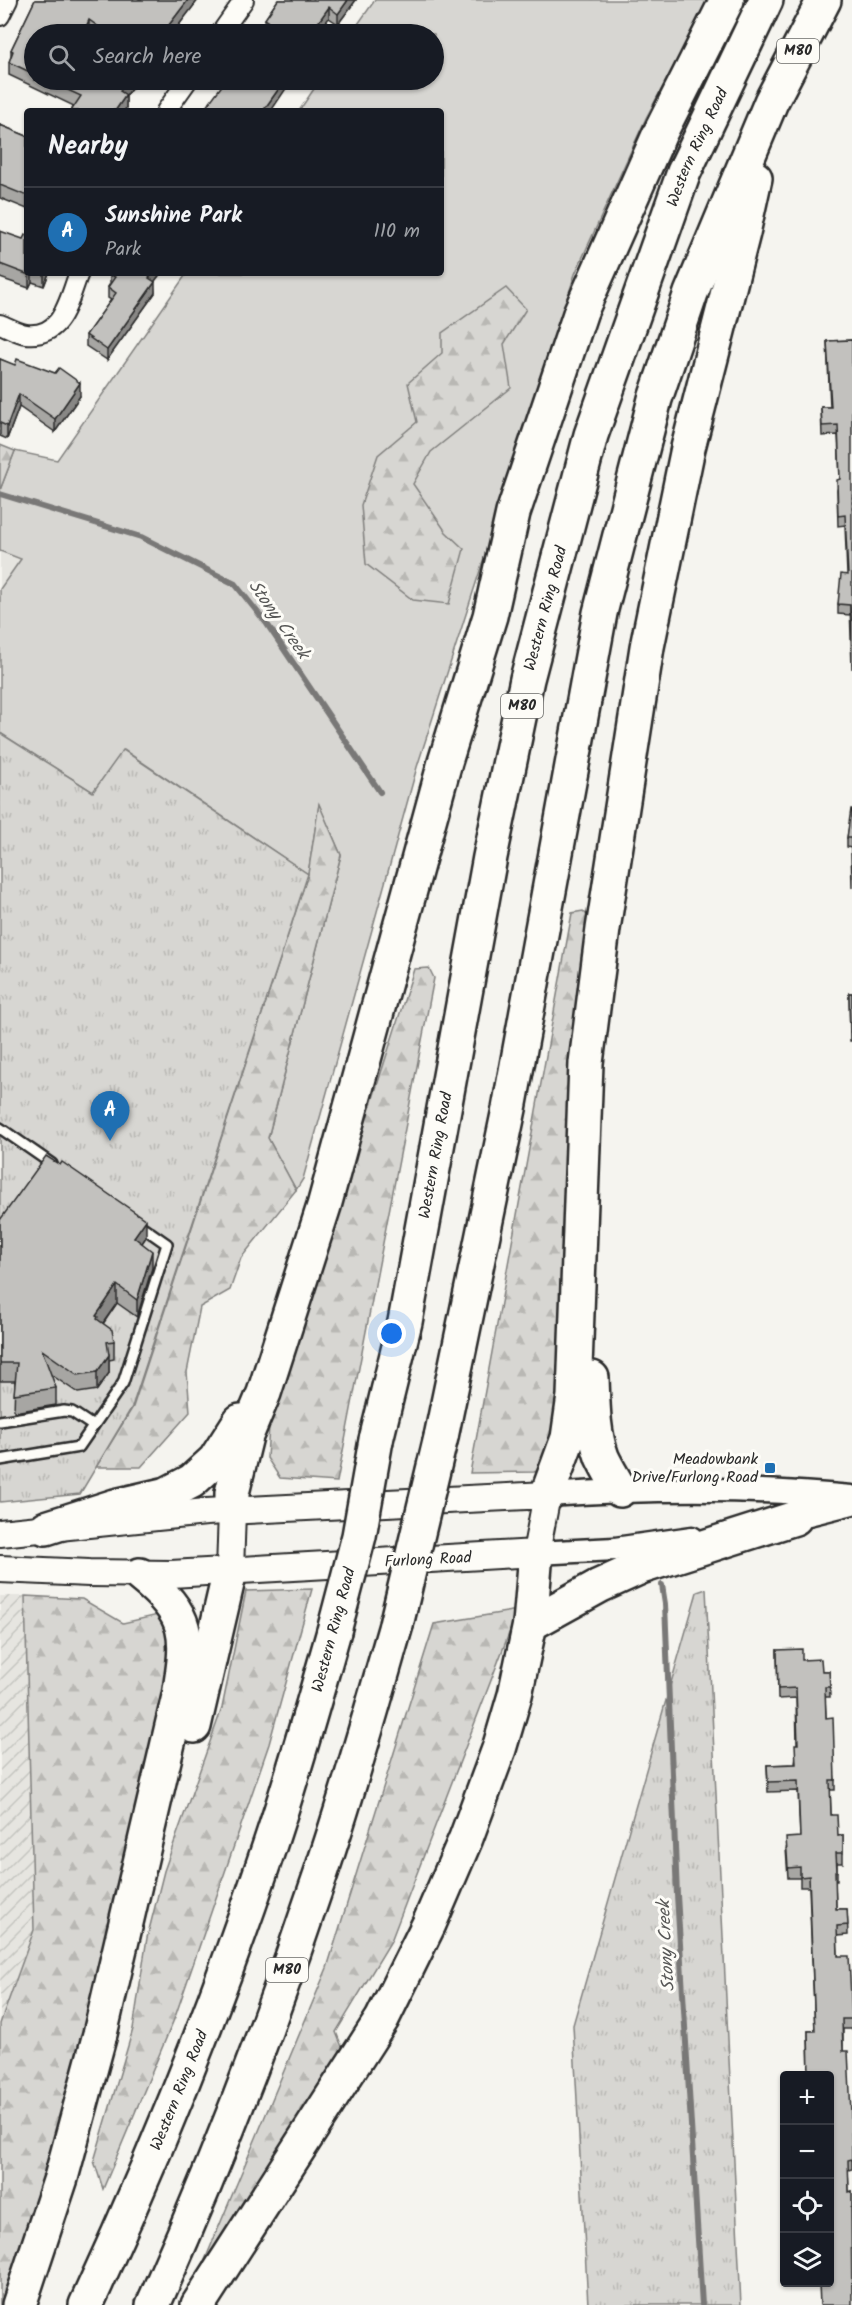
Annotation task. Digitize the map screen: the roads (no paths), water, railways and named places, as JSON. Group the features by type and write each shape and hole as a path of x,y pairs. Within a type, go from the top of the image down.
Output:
{"highway":[{"path":"232,1511 232,1493 246,1436 264,1393 327,1195 445,762 490,616 513,513 577,322 660,133 727,0"},
{"name":"Western Ring Road","path":"86,2305 131,2205 228,1963 274,1833 334,1631 359,1536 376,1440 405,1322 490,857 527,679 591,435 684,172 766,0"},
{"name":"M80","path":"153,2305 188,2226 282,1984 350,1783 396,1625 441,1437 508,1108 600,613 655,399 687,303 771,102 824,0"},
{"path":"547,1495 568,1438 574,1396 586,1063 603,929 647,647 688,448 743,233 771,102"},
{"path":"583,1169 594,1416 602,1457 620,1490"},
{"path":"46,1528 115,1506 167,1494 192,1481 215,1460 233,1435 272,1362"},
{"path":"530,1624 599,1586 641,1567 795,1518"},
{"path":"198,2305 382,2019 424,1934 466,1838 499,1749 515,1695 530,1624 536,1553"},
{"path":"139,1867 191,1742 230,1571"},
{"path":"19,2305 61,2178 100,2034 179,1696 186,1653 185,1635 177,1612 158,1589 140,1575"}],"main road":[{"path":"0,1533 232,1511 547,1495 536,1553"},
{"path":"230,1571 232,1511"},
{"name":"Furlong Road","path":"0,1569 140,1575 536,1553"}],"street":[{"path":"0,16 8,0"},
{"path":"227,24 244,0"},
{"path":"168,108 181,90"},
{"path":"0,324 25,334 47,332 54,327 64,312 78,276"},
{"path":"547,1495 620,1490 736,1488 852,1497"},
{"name":"Furlong Road","path":"536,1553 615,1549 656,1544 795,1518 852,1503"}],"lane":[{"path":"0,1128 60,1170"},
{"path":"0,1460 79,1447 123,1383 167,1244 128,1217"},
{"path":"0,1421 64,1411 72,1412 93,1426"}],"waterway":[{"name":"Stony Creek","path":"0,494 141,537 235,584 267,624 380,792"},
{"name":"Stony Creek","path":"662,1585 665,1604 677,1895 702,2305"}],"place":[{"name":"Sunshine Park","path":"110,1141"},
{"name":"Meadowbank Drive/Furlong Road","path":"770,1468"}]}
